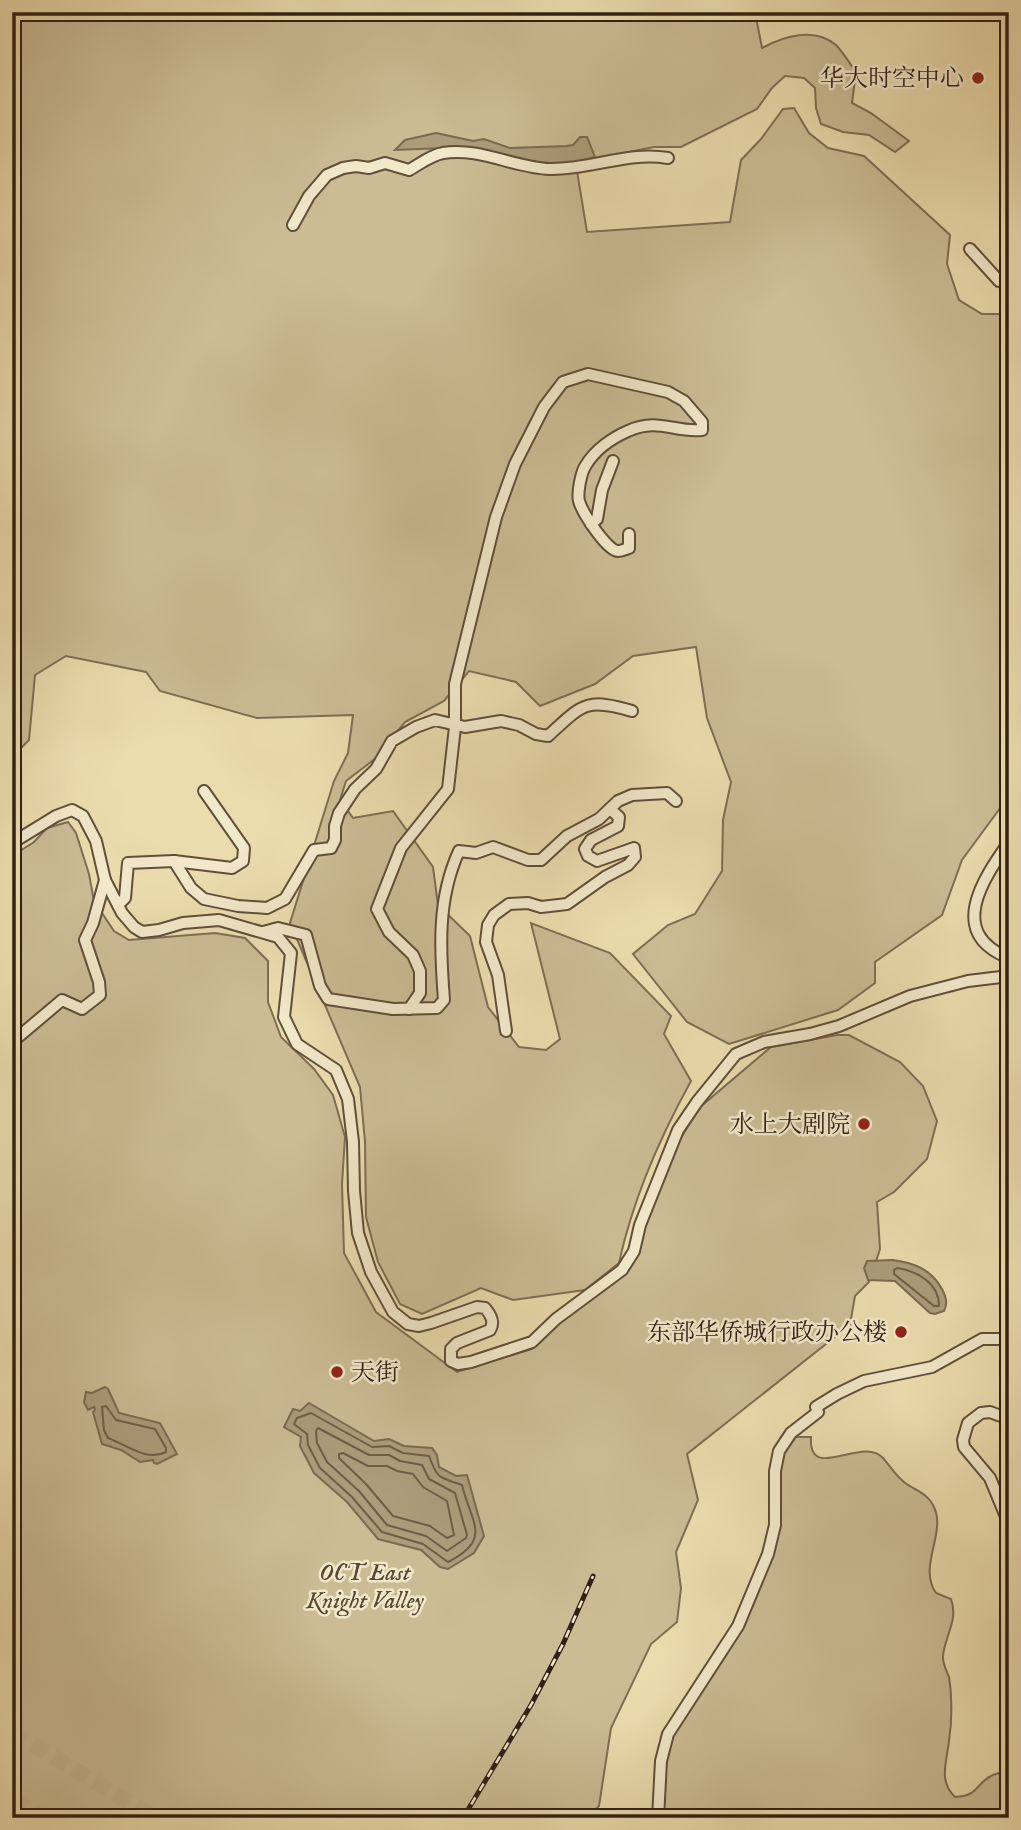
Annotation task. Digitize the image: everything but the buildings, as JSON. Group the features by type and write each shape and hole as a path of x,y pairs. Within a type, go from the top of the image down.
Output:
{"street":[{"path":"293,226 318,182 327,174 342,168 369,168 385,163 409,170 444,153 473,154 549,169 579,168 636,157 668,158"},
{"path":"970,249 999,281"},
{"path":"409,1009 420,993 420,971 413,955 389,932 377,909 401,848 449,789 455,724 455,684 496,517 514,464 544,407 563,382 588,374 668,393 684,401 702,422 702,430 692,431 652,423 628,430 598,450 584,467 578,499 591,524 611,549 618,551 629,548 629,534"},
{"path":"591,524 597,519 602,490 613,461"},
{"path":"174,861 191,888 204,900 267,908 285,900 314,850 331,848 335,840 339,813 355,789 376,769 392,741 416,727 435,720 465,727 501,721 548,736 575,709 606,704 632,711"},
{"path":"118,905 125,898 128,863 174,861 232,868 243,861 244,848 204,791"},
{"path":"263,932 278,928 306,935 320,986 328,999 393,1009 437,1008 444,999 440,925 448,880 459,851 476,853 493,846 528,860 541,860 568,836 599,820 618,801 632,795 667,793 676,801"},
{"path":"506,1031 499,975 486,942 488,925 494,915 509,904 528,903 541,907 567,904 605,877 628,865 635,857 634,848 597,861 587,856 585,849 591,840 618,826 619,817 610,809"},
{"path":"12,843 56,816 72,810 83,816 96,841 105,880 118,905 134,927 142,932 183,923 219,920 278,937 291,953 284,1017 297,1044 336,1070 348,1099 358,1233 371,1272 393,1312 408,1324 419,1326 445,1320 477,1307 485,1308 491,1317 493,1322 490,1330 457,1343 451,1349 452,1361 458,1364 532,1342 556,1319 622,1270 634,1251 640,1225 678,1130 736,1054 764,1042 839,1026 910,996 968,981 1009,976"},
{"path":"1009,842 981,883 975,906 975,921 982,940 995,952 1009,958"},
{"path":"12,1038 17,1038 62,1000 82,1009 100,995 99,982 85,940 93,923 105,880"},
{"path":"658,1818 661,1761 668,1734 738,1626 768,1555 776,1511 777,1461 784,1441 818,1412 816,1407 851,1387 881,1376 932,1367 982,1339 1009,1339"},
{"path":"1009,1419 990,1412 981,1413 968,1423 962,1440 964,1447 990,1478 1009,1524"}],"green space":[{"path":"12,12 755,12 762,48 799,35 818,36 836,45 856,72 852,103 871,113 909,141 895,152 869,135 843,132 821,124 816,108 815,88 804,78 785,76 772,88 757,109 681,147 654,147 576,165 587,232 730,222 741,160 783,109 794,108 809,133 828,148 864,156 950,235 947,264 959,300 982,314 1009,312 1009,796 962,860 942,915 875,962 875,983 838,1010 729,1044 687,1022 633,954 668,925 695,914 722,871 723,820 731,782 707,718 696,647 633,656 595,684 540,706 516,682 469,671 444,701 405,722 376,758 346,781 340,800 353,818 393,811 433,867 438,905 470,936 488,1007 519,1047 546,1050 560,1039 531,923 610,953 671,1016 664,1034 691,1081 648,1169 619,1263 585,1290 513,1300 481,1288 422,1314 400,1304 378,1262 366,1217 365,1142 360,1087 290,923 334,781 348,753 353,715 257,718 160,691 146,672 66,656 35,675 29,740 12,757"},
{"name":"OCT East Knight Valley","path":"68,822 76,833 94,901 114,931 129,940 215,933 245,938 268,961 268,1002 281,1037 314,1069 333,1095 345,1137 342,1184 344,1253 376,1312 457,1372 532,1349 545,1333 632,1264 673,1151 699,1108 771,1047 849,1035 900,1062 923,1086 937,1121 927,1159 894,1192 877,1202 880,1249 869,1282 855,1296 850,1325 687,1454 698,1500 676,1552 681,1588 677,1622 651,1644 611,1728 599,1806 587,1818 12,1818 12,856 34,842 47,828"},
{"path":"793,1437 811,1437 812,1450 818,1457 874,1452 933,1505 937,1526 931,1560 931,1583 936,1593 951,1599 953,1607 943,1657 949,1677 951,1704 945,1778 955,1797 973,1792 997,1773 1009,1771 1009,1818 663,1818 665,1770 672,1735 738,1633 779,1524 781,1468 785,1450"}],"water":[{"path":"436,133 473,141 484,139 510,148 567,146 573,145 580,137 587,137 595,157 558,167 445,148 395,150 405,140"},
{"path":"893,1260 915,1265 933,1276 945,1297 944,1311 930,1313 895,1281 868,1280 864,1268 867,1261"},
{"path":"105,1387 119,1413 160,1423 177,1454 157,1464 153,1460 140,1462 121,1450 102,1444 94,1407 88,1410 84,1402 86,1392 92,1393"},
{"path":"309,1403 374,1441 389,1439 404,1446 432,1448 437,1455 439,1467 456,1476 467,1475 484,1536 474,1553 448,1569 440,1567 421,1550 378,1539 347,1502 314,1473 300,1446 301,1437 284,1427 293,1409 300,1411"}],"tunnel":[{"path":"999,281 1009,294"},
{"path":"12,1732 156,1818"},
{"path":"12,1800 44,1818"}],"railway":[{"path":"463,1818 531,1705 563,1644 593,1576"}],"place":[{"name":"华大时空中心","path":"978,78"},
{"name":"水上大剧院","path":"864,1124"},
{"name":"东部华侨城行政办公楼","path":"901,1332"},
{"name":"天街","path":"337,1372"}]}
